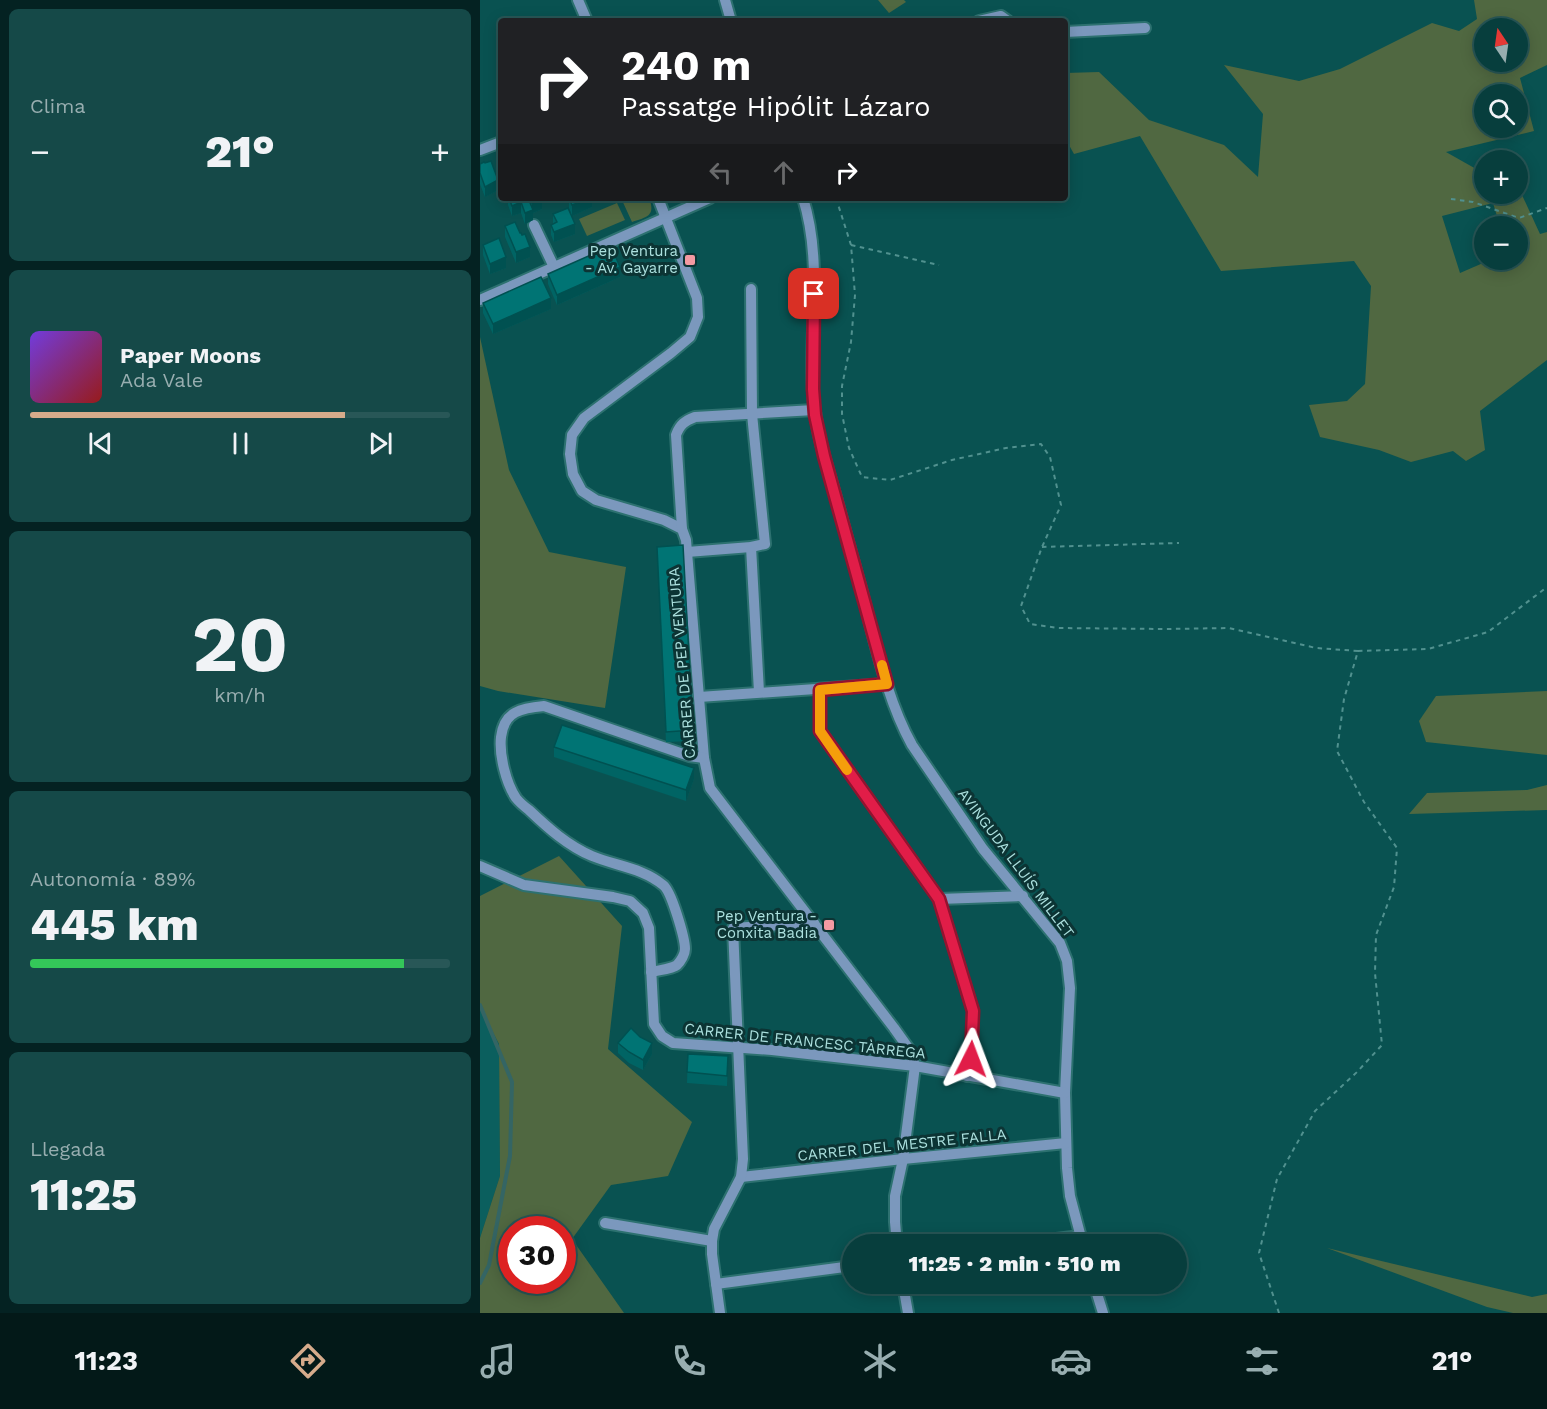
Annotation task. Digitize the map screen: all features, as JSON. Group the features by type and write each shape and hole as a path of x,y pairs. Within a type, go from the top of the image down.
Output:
{"street":[{"path":"578,0 586,18"},
{"path":"725,0 730,18"},
{"path":"1068,32 1145,28"},
{"path":"480,150 498,143"},
{"path":"658,201 697,298 698,317 690,337 584,418 572,435 570,454 573,474 582,491 596,500 664,520 682,529"},
{"path":"480,300 703,201"},
{"name":"AVINGUDA LLUÍS MILLET","path":"804,201 811,226 814,253 814,410 824,456 887,684 903,728 912,745 983,849 1060,942 1067,961 1070,988 1065,1093 1066,1143 1070,1196 1080,1234"},
{"path":"534,225 554,267"},
{"path":"687,552 765,544 752,414 751,290"},
{"path":"752,414 814,410"},
{"name":"CARRER DE PEP VENTURA","path":"752,414 695,417 679,426 676,435 682,529 686,540 704,758 710,788 894,1028 909,1049 915,1066"},
{"path":"751,547 759,692"},
{"path":"699,697 887,684"},
{"path":"820,690 820,731 939,899 973,1011 971,1059 967,1076"},
{"path":"651,972 676,966 682,959 685,948 674,904 666,887 650,875 591,856 564,840 517,799 508,783 502,759 501,736 507,718 522,708 544,706 689,756 704,758"},
{"name":"CARRER DE FRANCESC TÀRREGA","path":"480,866 524,885 630,901 643,913 650,928 654,1024 662,1036 673,1044 738,1048 915,1066 1065,1093"},
{"path":"939,899 1023,896"},
{"path":"720,1313 712,1241 714,1229 741,1177 743,1159 733,928 814,923"},
{"path":"896,1234 895,1196 903,1159 915,1066"},
{"name":"CARRER DEL MESTRE FALLA","path":"741,1177 1066,1143"},
{"path":"605,1223 712,1241"},
{"path":"716,1284 842,1267"},
{"path":"905,1294 908,1313"},
{"path":"1097,1294 1103,1313"}],"path":[{"path":"1451,199 1473,202 1519,218 1547,208"},
{"path":"837,201 851,245 855,296 851,342 842,386 842,414 849,448 862,477 890,480 952,460 1006,448 1041,444 1050,457 1061,505 1042,547 1021,606 1030,624 1058,628 1229,628 1316,648 1358,651 1428,650 1488,632 1547,587"},
{"path":"851,245 939,265"},
{"path":"1042,547 1179,543"},
{"path":"1279,1313 1259,1253 1277,1179 1315,1111 1382,1045 1375,973 1376,935 1394,887 1397,848 1364,802 1337,751 1344,699 1358,651"}],"shaded area":[{"path":"480,1008 499,1044 500,1176 480,1238"}],"green space":[{"path":"878,0 904,0 906,2 889,13"},
{"path":"1474,0 1547,0 1547,65 1520,78 1522,84 1474,84 1474,138 1505,138 1446,152 1474,168 1474,204 1489,204 1442,216 1460,273 1474,267 1474,270 1528,270 1528,216 1497,216 1493,204 1526,204 1540,234 1547,232 1547,360 1480,411 1485,450 1466,461 1453,451 1411,462 1379,450 1320,437 1309,405 1347,401 1365,384 1371,286 1354,261 1221,271 1140,136 1074,154 1068,143 1068,73 1099,72 1149,120 1224,145 1258,177 1263,114 1224,65 1299,81 1340,69 1432,23 1459,31 1474,21 1474,72 1528,72 1528,18 1477,18"},
{"path":"1528,108 1534,131 1528,132"},
{"path":"622,201 650,201 649,215 632,222"},
{"path":"617,203 625,220 587,236 579,219"},
{"path":"480,337 509,470 549,552 626,567 605,708 498,691 480,686"},
{"path":"1547,691 1547,755 1426,742 1419,721 1436,696"},
{"path":"1547,785 1547,810 1409,814 1427,793 1527,790"},
{"path":"559,856 622,926 608,1049 692,1122 668,1176 611,1185 576,1233 576,1216 498,1216 498,1294 576,1294 576,1245 624,1313 480,1313 480,1238 500,1176 499,1044 480,1008 480,896"},
{"path":"1327,1248 1532,1297 1547,1294 1547,1313 1513,1313 1487,1307"}],"building":[{"path":"491,161 498,180 485,187 480,173 480,164"},
{"path":"510,201 529,201 533,210 525,213 521,202 512,206"},
{"path":"570,201 582,201 572,205"},
{"path":"568,208 575,224 554,232 551,225 557,222 553,214"},
{"path":"515,222 520,233 525,234 530,247 516,252 505,226"},
{"path":"499,238 506,257 490,264 483,245"},
{"path":"611,246 620,267 557,295 548,274"},
{"path":"541,277 551,298 493,324 483,303"},
{"path":"683,545 693,730 666,732 657,547"},
{"path":"562,725 694,768 686,790 554,747"},
{"path":"631,1028 640,1037 652,1043 643,1060 618,1043"},
{"path":"688,1054 728,1056 727,1076 687,1072"}],"waterway":[{"path":"480,1005 512,1082 510,1156 489,1265 480,1283"}],"slow traffic":[{"path":"847,770 820,731 820,690 887,684 882,665"}],"place":[{"name":"Pep Ventura - Av. Gayarre","path":"690,260"},
{"name":"Pep Ventura - Conxita Badia","path":"829,925"}],"route":[{"path":"814,294 815,415 824,456 887,684 820,690 820,731 939,899 973,1011 971,1059"}]}
